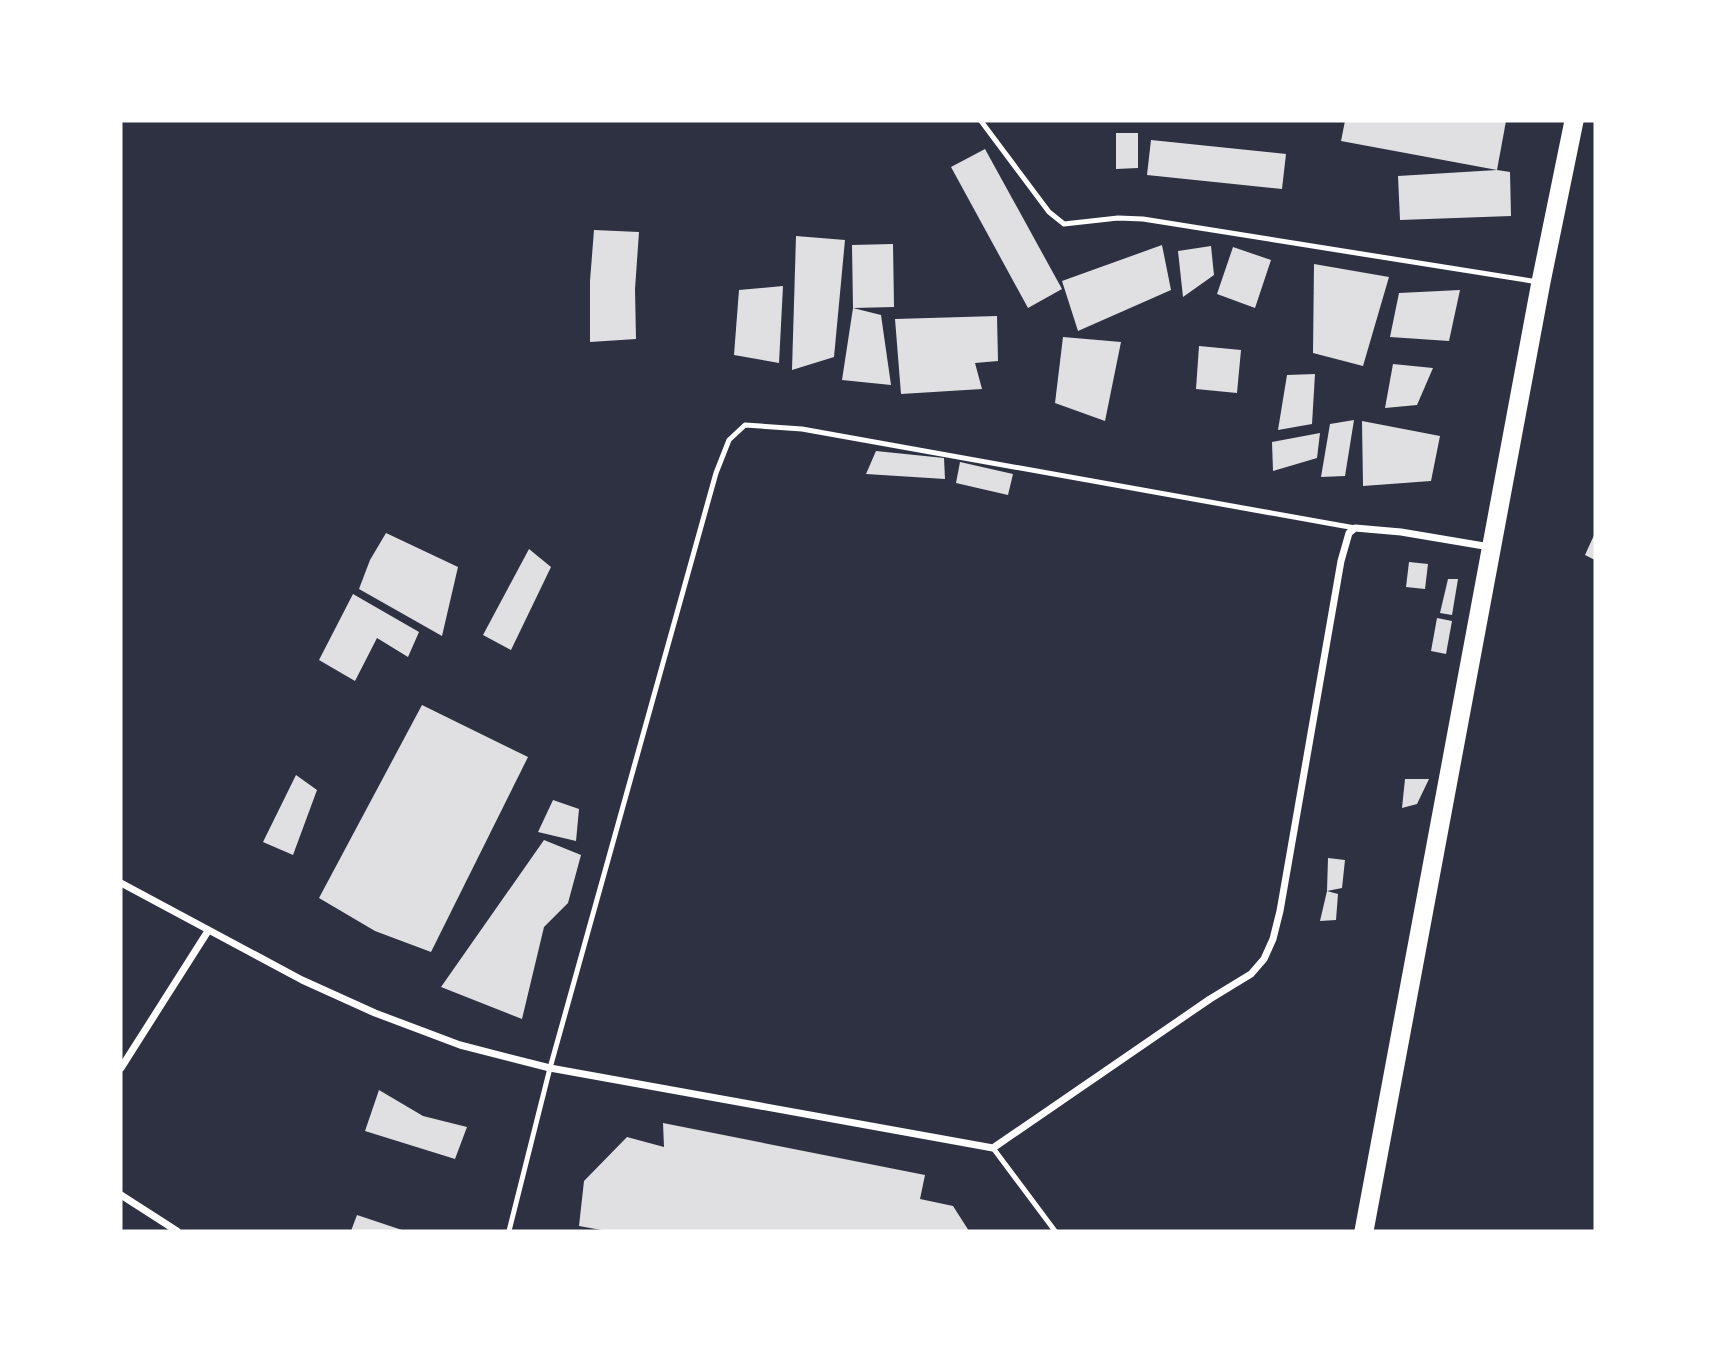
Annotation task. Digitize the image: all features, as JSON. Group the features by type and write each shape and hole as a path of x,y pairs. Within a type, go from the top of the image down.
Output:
{"highway":[{"path":"1364,1231 1541,282 1574,121"}],"street":[{"path":"121,883 302,980 375,1013 460,1045 550,1069 993,1148 1210,999 1251,974 1264,959 1273,939 1280,911 1341,561 1349,533 1355,528 1401,532 1493,548"},
{"path":"121,1069 208,931"},
{"path":"121,1195 177,1231"}],"lane":[{"path":"981,121 1049,212 1064,224 1118,218 1143,219 1541,282"},
{"path":"509,1231 550,1069 716,472 729,440 745,425 802,429 1355,528"},
{"path":"993,1148 1055,1231"}],"building":[{"path":"1345,121 1506,121 1497,170 1341,141"},
{"path":"1116,133 1138,133 1138,168 1116,169"},
{"path":"1151,140 1286,154 1282,189 1147,175"},
{"path":"985,149 1062,289 1028,308 951,167"},
{"path":"1497,170 1510,172 1511,216 1400,220 1398,176"},
{"path":"594,230 639,232 635,289 636,339 590,342 590,281"},
{"path":"796,236 845,240 834,357 792,370"},
{"path":"893,244 894,307 853,308 852,245"},
{"path":"1162,245 1171,290 1078,331 1062,281"},
{"path":"1211,246 1214,275 1183,297 1178,251"},
{"path":"1233,247 1271,260 1255,308 1217,294"},
{"path":"1314,264 1389,277 1363,366 1313,353"},
{"path":"783,286 779,363 734,355 739,290"},
{"path":"1460,290 1449,341 1390,337 1399,293"},
{"path":"853,308 881,315 891,385 842,380"},
{"path":"997,316 998,361 975,363 982,389 901,394 895,319"},
{"path":"1063,337 1121,342 1105,421 1055,403"},
{"path":"1199,346 1241,350 1237,393 1196,389"},
{"path":"1393,364 1433,368 1417,405 1385,408"},
{"path":"1315,374 1312,424 1278,430 1287,375"},
{"path":"1354,420 1345,476 1321,477 1330,424"},
{"path":"1362,421 1440,436 1431,481 1363,486"},
{"path":"1320,433 1317,458 1273,471 1272,442"},
{"path":"876,451 944,458 945,479 866,474"},
{"path":"960,462 1013,474 1008,495 956,483"},
{"path":"386,533 458,567 442,636 359,589 370,560"},
{"path":"1595,533 1595,560 1585,555"},
{"path":"529,549 551,567 511,650 483,635"},
{"path":"1409,562 1428,564 1425,589 1406,587"},
{"path":"1448,579 1458,579 1452,615 1440,613"},
{"path":"353,594 419,632 408,657 377,638 355,681 319,660"},
{"path":"1437,618 1452,621 1446,654 1431,651"},
{"path":"422,705 528,757 431,952 375,931 319,898"},
{"path":"296,775 317,790 293,855 263,842"},
{"path":"1405,779 1429,779 1417,804 1402,808"},
{"path":"553,800 579,809 576,841 538,832"},
{"path":"544,840 581,855 568,903 544,927 522,1019 441,987"},
{"path":"1328,858 1345,860 1342,888 1327,891"},
{"path":"1327,891 1338,894 1336,920 1320,921"},
{"path":"379,1090 423,1116 467,1127 455,1159 365,1131"},
{"path":"663,1123 925,1175 920,1199 953,1206 969,1231 607,1231 579,1226 584,1181 627,1137 664,1147"},
{"path":"357,1215 405,1231 351,1231"}]}
